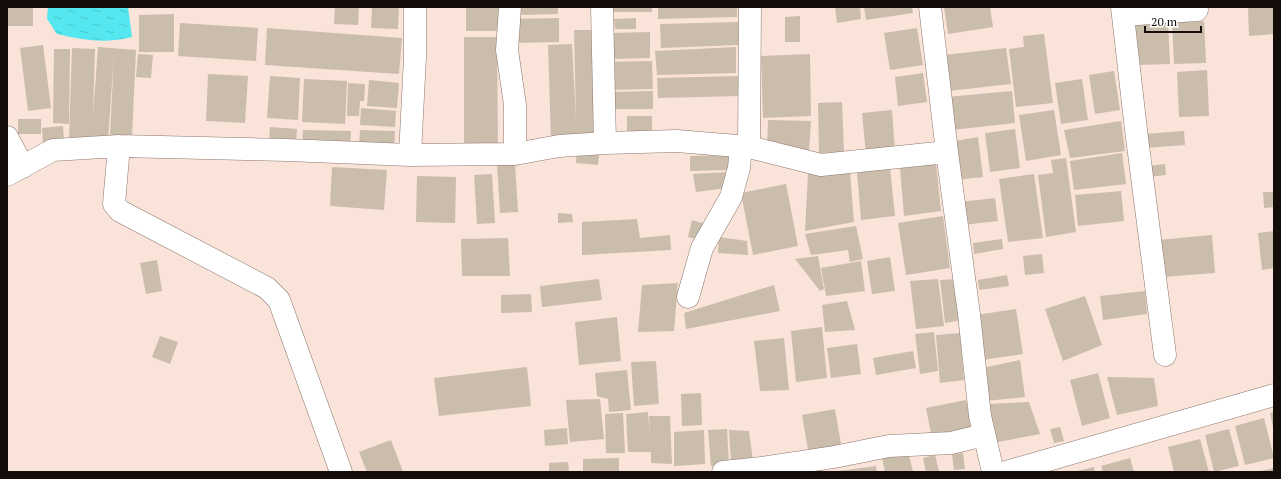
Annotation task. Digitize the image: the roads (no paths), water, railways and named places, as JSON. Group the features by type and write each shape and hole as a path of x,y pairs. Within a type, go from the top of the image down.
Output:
{"street":[{"path":"410,156 415,57 415,7"},
{"path":"510,7 507,50 515,105 516,154"},
{"path":"602,7 605,143"},
{"path":"688,298 702,248 731,196 745,146 750,7"},
{"path":"930,7 947,152 969,314 980,416 993,472"},
{"path":"1165,354 1136,130 1123,11 1197,10"},
{"path":"7,137 15,171 53,150 119,146 287,150 410,156 516,154 559,146 677,141 745,146 821,165 947,152"},
{"path":"119,146 114,204 120,211 267,288 279,300 341,472"},
{"path":"1006,472 1274,395"},
{"path":"723,472 762,468 834,457 889,446 951,442 984,435"}],"water":[{"path":"48,7 128,7 132,37 103,41 57,34 47,19"}]}
